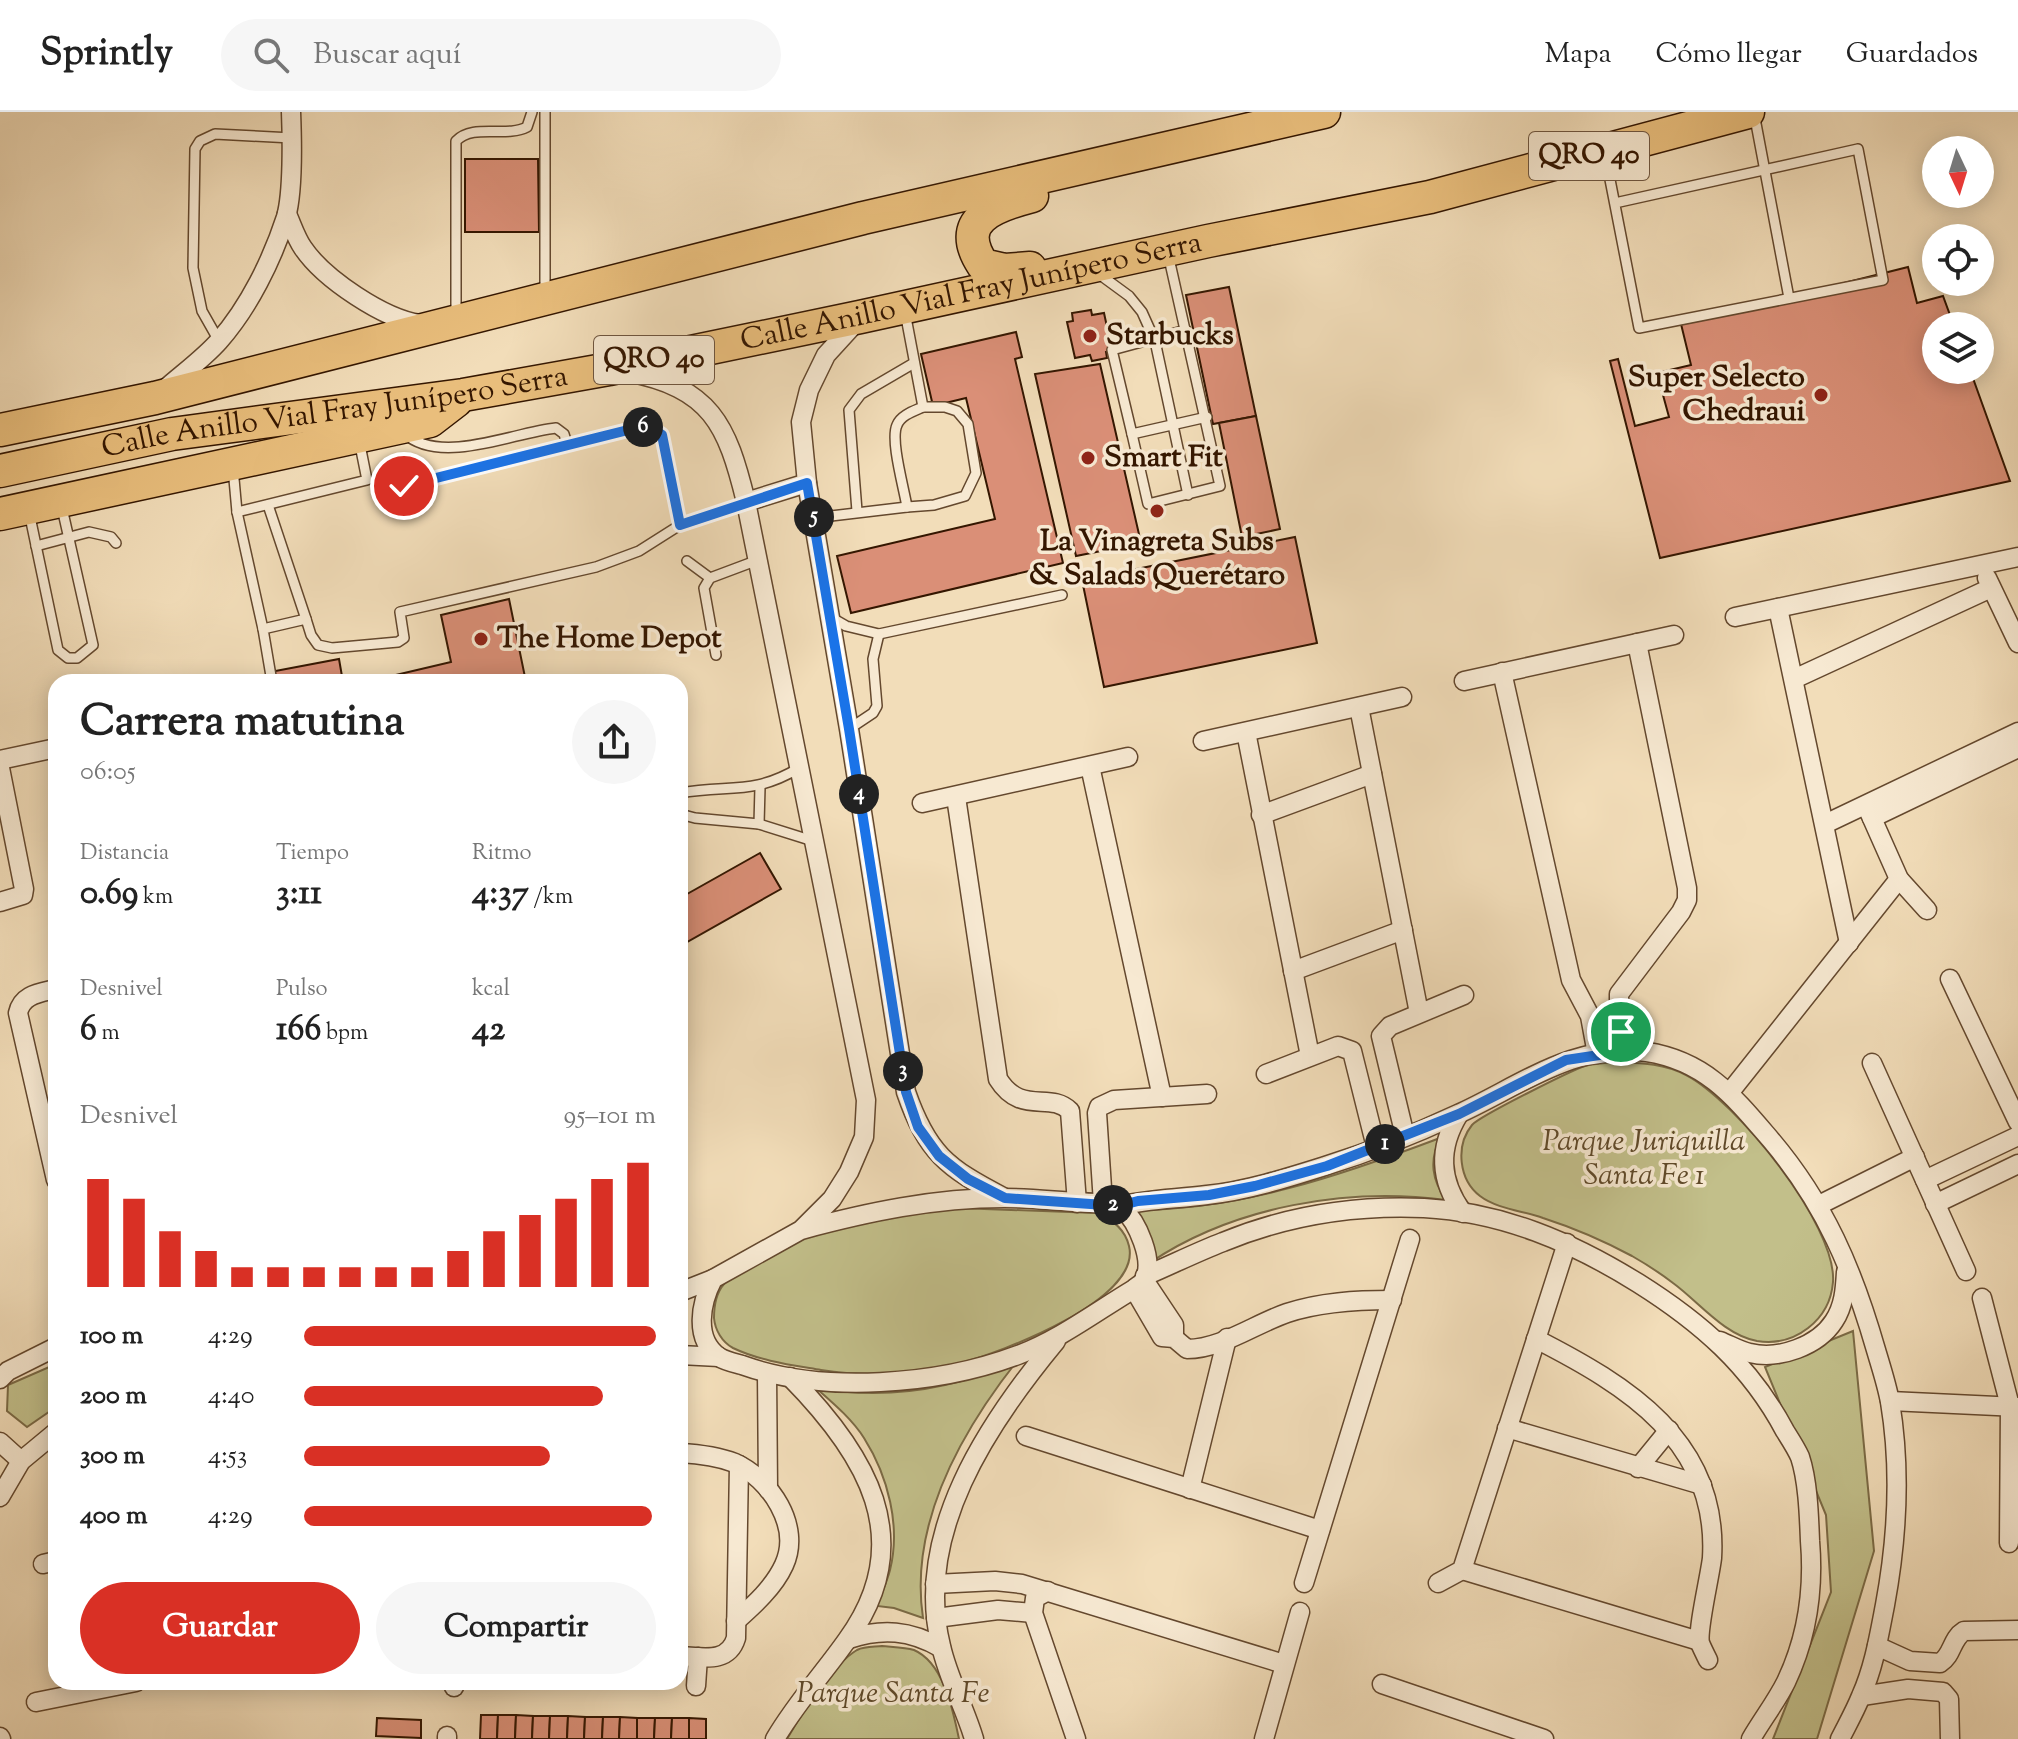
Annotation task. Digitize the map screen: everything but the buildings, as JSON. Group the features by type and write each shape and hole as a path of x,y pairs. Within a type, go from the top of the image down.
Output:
{"highway":[{"name":"Calle Anillo Vial Fray Junípero Serra","path":"0,430 155,398 863,218 1324,112"},
{"name":"Calle Anillo Vial Fray Junípero Serra","path":"0,471 172,434 463,395 609,369 1208,241 1430,197 1748,112"},
{"path":"1189,143 1153,167 1018,200 996,209 982,216 974,225 971,244 983,265 1005,270 1027,269 1124,247 1208,241"},
{"path":"14,511 430,421 463,395"}],"street":[{"path":"155,398 219,341 244,308 287,214 291,112"},
{"path":"287,214 302,247 326,274 403,322 449,325"},
{"path":"860,317 826,355 809,390 801,422 807,483 906,1092 918,1127 939,1156 968,1179 1005,1198"},
{"path":"609,369 661,379 684,390 707,409 729,441 746,502 866,1100 864,1137 849,1172 832,1199 801,1230"},
{"path":"0,419 37,421"},
{"path":"746,502 807,483"},
{"path":"1735,617 2018,557"},
{"path":"1981,564 2018,643"},
{"path":"1794,679 1991,588"},
{"path":"1778,608 1849,943"},
{"path":"1464,681 1674,635"},
{"path":"1626,1051 1619,994 1687,900 1637,643"},
{"path":"1502,672 1571,980 1590,1016 1597,1054"},
{"path":"1203,741 1402,697"},
{"path":"1359,707 1419,1013"},
{"path":"1246,732 1310,1056"},
{"path":"1869,812 2018,732"},
{"path":"1825,824 1869,812 2018,748"},
{"path":"0,760 48,750"},
{"path":"922,803 1128,757"},
{"path":"1090,766 1162,1097"},
{"path":"0,768 24,889 23,895 0,902"},
{"path":"1261,815 1372,774"},
{"path":"956,797 998,1079 1003,1088 1019,1099 1062,1104 1070,1111 1077,1203"},
{"path":"1869,812 1899,879 1927,910"},
{"path":"1730,1092 1899,879"},
{"path":"1293,971 1403,930"},
{"path":"1950,979 2016,1115"},
{"path":"48,991 26,998 18,1013 48,1141"},
{"path":"1405,1136 1381,1036 1390,1026 1464,995"},
{"path":"1266,1074 1338,1046 1352,1051 1376,1147"},
{"path":"688,1289 713,1279 801,1230 866,1212 938,1201 1005,1198 1111,1204 1209,1195 1327,1166 1459,1114 1566,1060 1626,1051 1647,1052 1692,1065 1730,1092 1791,1164 1819,1205 1847,1261 1866,1314 1890,1401 1895,1450 1895,1519 1889,1585 1877,1646 1862,1696 1840,1739"},
{"path":"1872,1063 1966,1271"},
{"path":"1207,1094 1114,1100 1099,1107 1097,1113 1098,1156 1111,1204 1135,1223 1142,1236 1147,1264 1141,1281 1162,1337 1174,1338 1187,1349 1197,1349 1301,1309 1357,1300 1392,1300"},
{"path":"40,1102 48,1096"},
{"path":"1459,1114 1449,1129 1443,1164 1445,1182 1452,1199 1463,1213"},
{"path":"1925,1180 2018,1136"},
{"path":"1819,1205 1915,1157"},
{"path":"1935,1204 2018,1164"},
{"path":"688,1355 719,1357 767,1374 840,1381 898,1381 959,1372 1017,1355 1063,1331 1141,1281 1235,1237 1305,1217 1387,1207 1463,1213 1509,1223 1567,1243 1656,1295 1718,1340 1752,1354 1785,1353 1815,1341 1834,1321 1845,1295 1847,1261"},
{"path":"1304,1583 1410,1239"},
{"path":"1438,1583 1462,1570 1567,1243"},
{"path":"713,1279 705,1294 700,1318 706,1341 719,1357"},
{"path":"1982,1298 2014,1407 2009,1543"},
{"path":"974,1739 941,1648 936,1618 936,1566 953,1503 996,1421 1063,1331"},
{"path":"1190,1489 1227,1338"},
{"path":"1536,1339 1595,1369 1640,1403 1669,1430 1689,1457 1702,1485 1710,1520 1712,1554 1699,1641 1708,1660"},
{"path":"1718,1340 1769,1401 1800,1458 1808,1514 1812,1570 1805,1628 1786,1683 1751,1739"},
{"path":"3,1372 48,1351"},
{"path":"767,1374 768,1489"},
{"path":"775,1739 804,1694 849,1639 869,1602 880,1564 881,1531 876,1498 867,1475 820,1407 790,1377"},
{"path":"1890,1401 2014,1407"},
{"path":"1507,1428 1702,1485"},
{"path":"1638,1468 1669,1430"},
{"path":"1026,1436 1320,1530"},
{"path":"0,1497 21,1461 48,1439"},
{"path":"0,1442 21,1461"},
{"path":"688,1454 719,1457 739,1465 768,1489 785,1518 790,1543 787,1556 760,1599 736,1621"},
{"path":"696,1686 689,1656 720,1656 731,1651 736,1638 739,1465"},
{"path":"1462,1570 1699,1641"},
{"path":"935,1584 995,1581 1048,1591 1284,1664"},
{"path":"1048,1591 1035,1598 1033,1613 1076,1739"},
{"path":"936,1618 998,1610 1033,1613"},
{"path":"1264,1739 1300,1612"},
{"path":"1877,1646 1910,1661 1940,1663 1949,1654 1957,1635 1964,1631 2018,1630"},
{"path":"849,1639 867,1633 898,1632 913,1635 941,1648"},
{"path":"1908,1689 1910,1661"},
{"path":"1382,1684 1544,1739"},
{"path":"1862,1696 1908,1689 1943,1692 1949,1699 1950,1739"},
{"path":"36,1702 96,1690"}],"lane":[{"path":"449,325 456,141 462,135 517,132 527,127 532,112"},
{"path":"545,112 545,300"},
{"path":"1754,112 1789,298"},
{"path":"219,341 202,311 193,268 195,149 200,141 215,134 292,138"},
{"path":"1605,152 1639,328 1883,280 1858,149 1615,203"},
{"path":"1167,250 1207,417 1220,486 1148,504 1112,350 1155,341 1186,330"},
{"path":"1090,267 1129,296 1142,312 1155,341 1188,495"},
{"path":"904,307 923,407"},
{"path":"857,511 849,410 861,394 914,363"},
{"path":"814,518 934,505 965,496 976,473 975,455 968,424 957,411 945,407 923,407 905,415 897,425 896,442 907,507"},
{"path":"1132,434 1207,417"},
{"path":"404,486 640,427 653,429 662,435 680,525"},
{"path":"398,428 413,442 433,448 454,448 556,428 564,434 567,444"},
{"path":"237,512 367,480 359,437"},
{"path":"233,464 237,512 271,674"},
{"path":"14,511 36,546 58,650 68,658 77,658 93,645 60,501"},
{"path":"268,505 311,635 318,645 332,648 398,642 405,633 400,612 596,567 639,551 680,525 746,502"},
{"path":"36,546 89,532 111,537 116,543"},
{"path":"716,655 704,588 710,578 758,560"},
{"path":"687,561 710,578"},
{"path":"830,617 846,626 879,634 1062,595"},
{"path":"263,629 306,619"},
{"path":"849,729 873,713 877,706 873,659 879,634"},
{"path":"688,792 760,787 799,768"},
{"path":"759,824 760,787"},
{"path":"688,816 759,824 815,842"}],"green space":[{"name":"Parque Juriquilla Santa Fe 1","path":"1615,1062 1660,1066 1686,1075 1730,1110 1779,1166 1819,1229 1830,1258 1833,1282 1830,1296 1818,1319 1808,1328 1784,1340 1771,1342 1745,1338 1632,1256 1566,1226 1494,1204 1473,1189 1462,1162 1463,1143 1472,1125 1576,1070 1592,1064"},
{"path":"1440,1138 1434,1155 1434,1170 1446,1200 1370,1196 1293,1205 1219,1227 1151,1262 1150,1237 1134,1210 1213,1204 1252,1197 1328,1177"},
{"path":"957,1208 1096,1213 1112,1222 1124,1235 1129,1246 1127,1266 1114,1286 1064,1321 1005,1348 926,1370 856,1373 788,1364 733,1348 718,1331 714,1309 721,1288 735,1274 768,1255 828,1229 872,1216"},
{"path":"1853,1331 1874,1551 1817,1739 1773,1739 1831,1592 1826,1515 1765,1367"},
{"path":"1017,1361 977,1418 944,1481 924,1549 921,1583 923,1618 877,1606 893,1553 893,1519 886,1485 859,1431 816,1388 868,1393 919,1390 969,1379"},
{"path":"48,1368 48,1413 27,1427 7,1411 8,1385"},
{"name":"Parque Santa Fe","path":"882,1646 914,1650 933,1665 946,1689 959,1739 787,1739 838,1666 857,1650"}],"place":[{"name":"Starbucks","path":"1090,336"},
{"name":"Super Selecto Chedraui","path":"1821,395"},
{"name":"Smart Fit","path":"1088,458"},
{"name":"La Vinagreta Subs & Salads Querétaro","path":"1157,511"},
{"name":"The Home Depot","path":"481,639"}],"route":[{"path":"404,486 640,427 653,429 662,435 680,525 807,483 906,1092 918,1127 939,1156 968,1179 1005,1198 1119,1206 1255,1186 1327,1166 1405,1136 1459,1114 1566,1060 1626,1051 1621,1032"}]}
